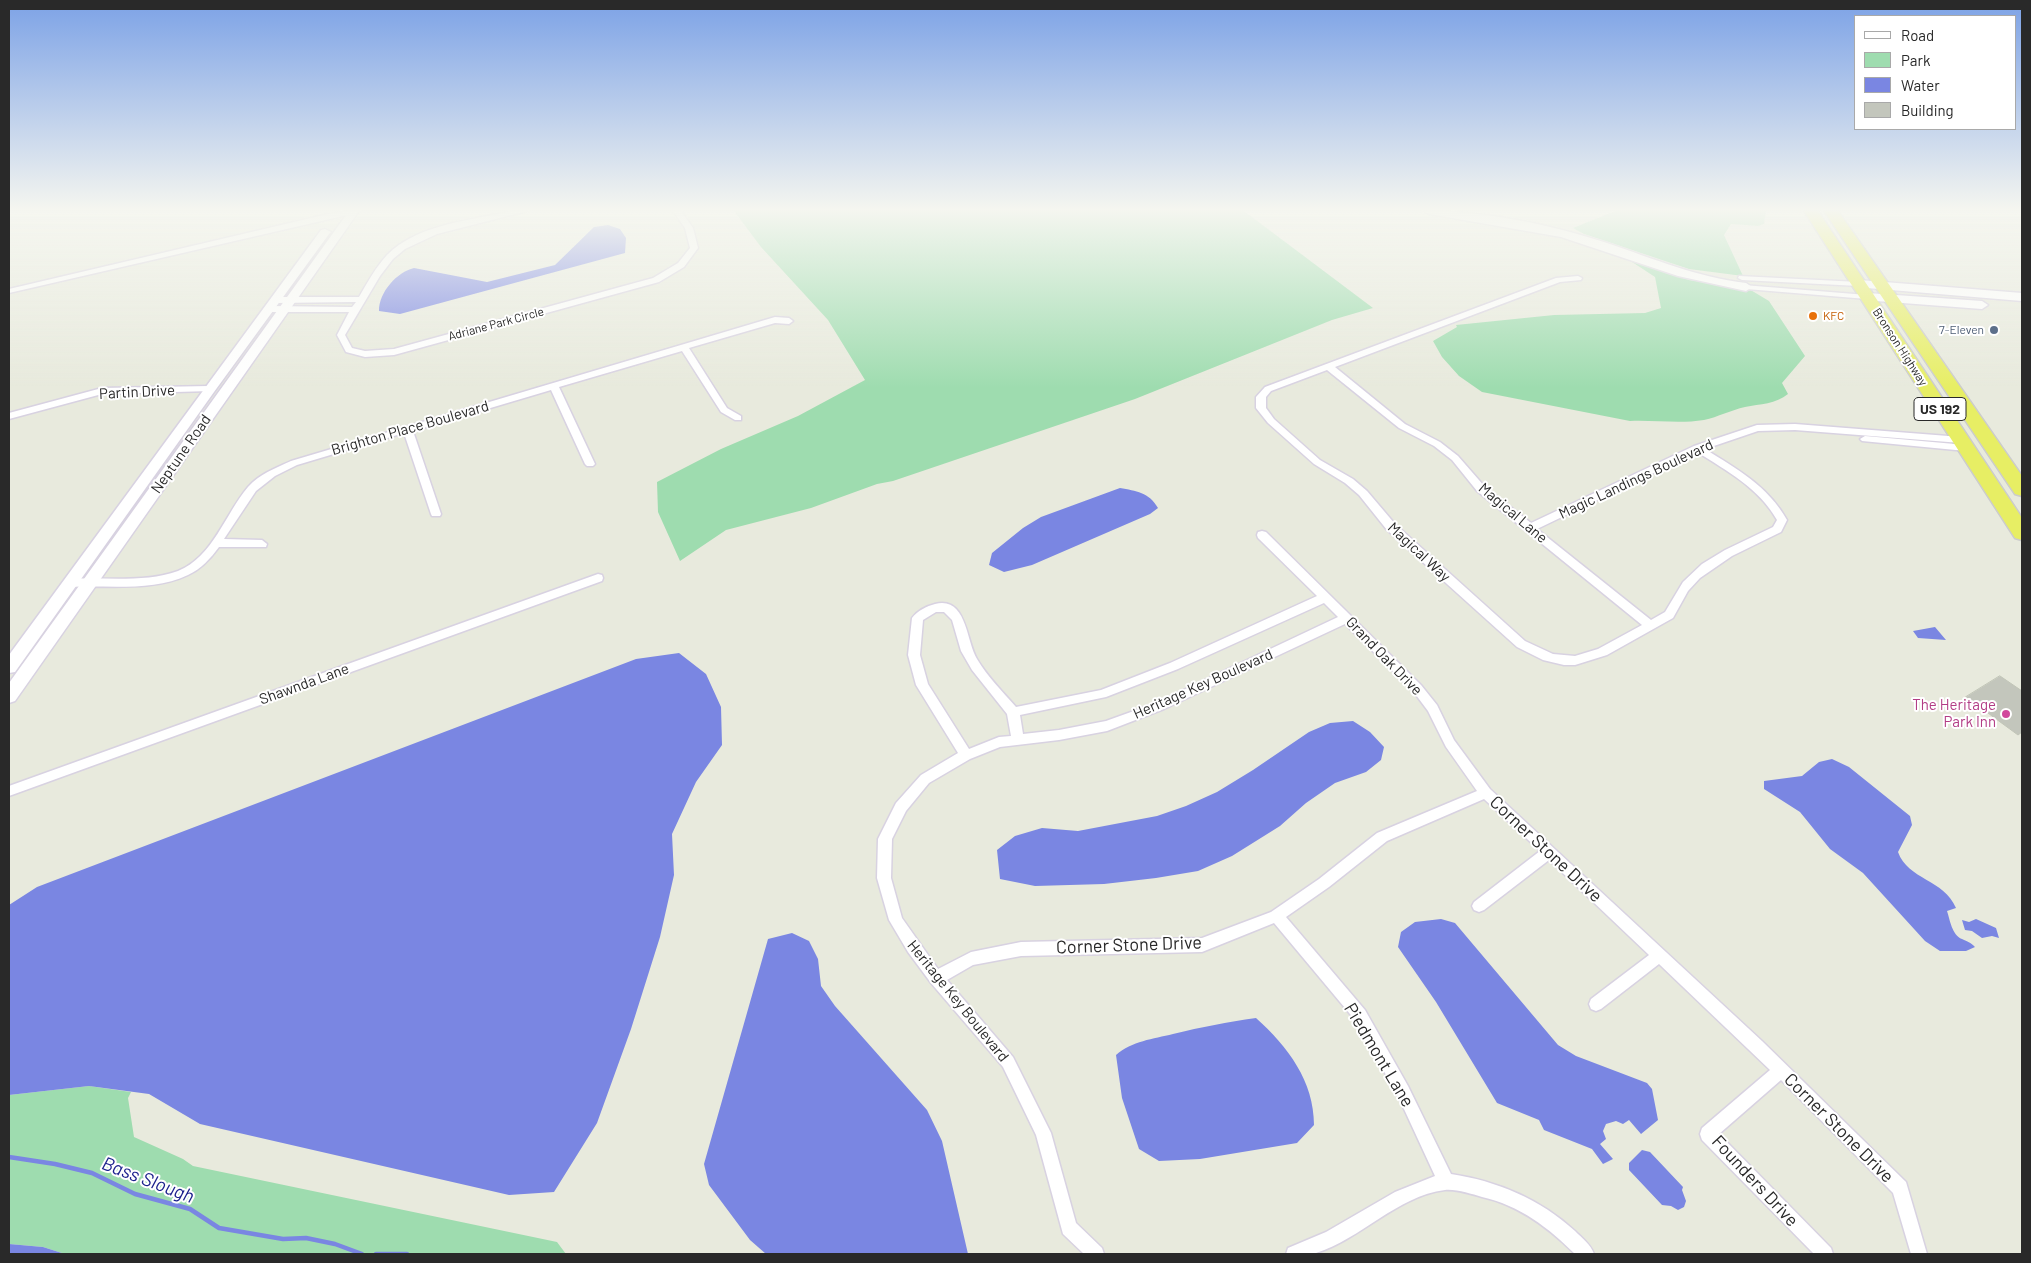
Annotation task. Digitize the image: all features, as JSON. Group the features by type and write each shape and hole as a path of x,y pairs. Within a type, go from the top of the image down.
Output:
{"highway":[{"name":"Bronson Highway","path":"1849,270 2022,533"},
{"name":"Bronson Highway","path":"1871,270 2022,490"}],"main road":[{"name":"Neptune Road","path":"9,696 90,582 305,270"},
{"path":"1669,270 1691,278 1744,282"},
{"path":"1685,270 1744,282"},
{"path":"1863,291 2022,308"},
{"name":"Neptune Road","path":"9,667 209,389 279,305"}],"street":[{"path":"9,290 97,270"},
{"name":"Adriane Park Circle","path":"380,270 341,335 349,350 365,354 394,352 656,280 673,270"},
{"name":"Magical Way","path":"1578,278 1558,280 1268,389 1261,398 1261,408 1271,421 1317,462 1349,481 1363,493 1390,527 1521,644 1545,657 1566,662 1591,658 1669,615 1676,607 1686,587 1704,567 1777,529 1782,520 1776,506 1765,494 1697,448"},
{"path":"1744,282 1863,291"},
{"path":"1744,282 1863,291"},
{"path":"1887,293 2022,297"},
{"path":"279,305 362,299"},
{"path":"279,305 356,310"},
{"name":"Brighton Place Boulevard","path":"71,583 168,578 196,565 219,543 252,489 269,474 294,463 775,320 789,321"},
{"path":"684,347 724,410 738,418"},
{"name":"Magical Lane","path":"1328,366 1402,426 1437,444 1455,458 1481,489 1650,625"},
{"path":"554,386 590,464"},
{"name":"Partin Drive","path":"9,416 102,391 209,389"},
{"path":"408,430 436,514"},
{"name":"Magic Landings Boulevard","path":"1530,528 1697,448 1743,434 1836,436 1964,444"},
{"name":"Grand Oak Drive","path":"1262,535 1418,688 1433,708 1450,743 1486,792"},
{"path":"219,543 262,544"},
{"name":"Shawnda Lane","path":"9,791 598,578"},
{"path":"1013,712 1102,694 1174,666 1326,597"},
{"path":"966,755 922,684 914,655 918,618 927,610 941,607 951,611 958,620 967,652 1013,712 1018,740"},
{"name":"Heritage Key Boulevard","path":"1096,1254 1069,1228 1042,1133 1008,1062 936,978 896,920 884,878 885,839 901,807 925,779 966,755 999,742 1059,735 1107,726 1160,706 1348,618"},
{"name":"Corner Stone Drive","path":"936,978 971,959 1021,949 1202,946 1276,916 1324,883 1382,837 1486,792 1781,1070 1900,1188 1919,1254"},
{"path":"1479,906 1549,852"},
{"name":"Piedmont Lane","path":"1276,916 1360,1015 1404,1091 1446,1182"},
{"path":"1596,1004 1660,955"},
{"name":"Founders Drive","path":"1781,1070 1708,1134 1825,1254"},
{"path":"1294,1254 1332,1238 1378,1211 1420,1190 1446,1182 1501,1193 1521,1200 1555,1222 1586,1254"}],"green space":[{"path":"782,270 1322,270 1373,308 1332,320 1135,399 893,481 877,484 811,508 726,530 680,561 658,512 657,482 721,449 798,416 865,380 828,320"},
{"path":"1644,270 1660,270 1689,280 1749,289 1769,301 1805,356 1782,383 1788,394 1773,402 1740,408 1704,420 1686,422 1630,421 1482,392 1459,376 1442,357 1433,341 1457,327 1456,325 1554,315 1645,313 1661,308 1655,277"},
{"path":"1696,270 1740,270 1743,276"},
{"path":"89,1086 131,1092 128,1098 134,1137 183,1159 193,1166 557,1242 566,1254 65,1254 43,1247 9,1244 9,1095"}],"water":[{"path":"408,270 424,270 487,282 535,270 563,270 400,314 379,311 382,297 390,284 395,278"},
{"path":"1120,488 1137,491 1146,495 1158,508 1150,514 1032,565 1004,572 989,565 992,553 1023,528 1041,517"},
{"path":"1935,627 1946,640 1918,638 1913,631"},
{"path":"679,653 706,674 721,707 722,745 696,782 672,834 674,875 660,937 631,1029 597,1123 554,1192 509,1195 200,1124 149,1094 89,1086 9,1095 9,905 37,887 636,659"},
{"path":"1353,721 1370,732 1384,747 1381,760 1366,772 1335,783 1306,803 1280,826 1232,856 1198,871 1104,884 1035,886 1000,879 997,850 1015,836 1042,828 1078,831 1157,816 1217,792 1309,732 1330,723"},
{"path":"1832,759 1849,767 1910,816 1912,825 1898,852 1910,868 1950,898 1956,908 1947,911 1954,931 1959,937 1975,947 1966,951 1940,951 1925,941 1863,873 1830,849 1800,812 1764,789 1764,781 1802,776 1819,762"},
{"path":"1441,919 1455,923 1558,1045 1576,1056 1647,1083 1652,1089 1658,1120 1641,1134 1629,1120 1623,1124 1616,1121 1606,1124 1603,1131 1606,1139 1600,1144 1613,1159 1603,1164 1592,1149 1544,1130 1539,1120 1497,1103 1436,1002 1398,947 1401,932 1415,922"},
{"path":"1976,919 1996,928 1999,938 1992,936 1982,938 1972,931 1965,930 1962,920 1969,922"},
{"path":"792,933 809,941 818,959 821,986 835,1006 927,1110 942,1141 968,1254 766,1254 750,1240 709,1185 704,1164 768,939"},
{"path":"1256,1018 1279,1041 1297,1066 1309,1094 1313,1109 1314,1125 1297,1143 1200,1159 1159,1161 1139,1149 1122,1098 1116,1055 1122,1050 1150,1039"},
{"path":"1642,1150 1650,1152 1683,1187 1682,1190 1686,1201 1684,1207 1678,1210 1671,1206 1662,1205 1629,1170 1629,1163"},
{"path":"9,1244 43,1247 65,1254 9,1254"}],"building":[{"name":"The Heritage Park Inn","path":"2000,676 2022,691 2022,732 2018,735 1966,697"}],"waterway":[{"name":"Bass Slough","path":"9,1157 55,1164 92,1173 135,1194 190,1209 219,1228 283,1239 306,1238 335,1244 362,1254"},
{"name":"Bass Slough","path":"376,1254 407,1254"}],"place":[{"name":"KFC","path":"1813,316"},
{"name":"7-Eleven","path":"1994,330"},
{"name":"The Heritage Park Inn","path":"2006,714"}]}
